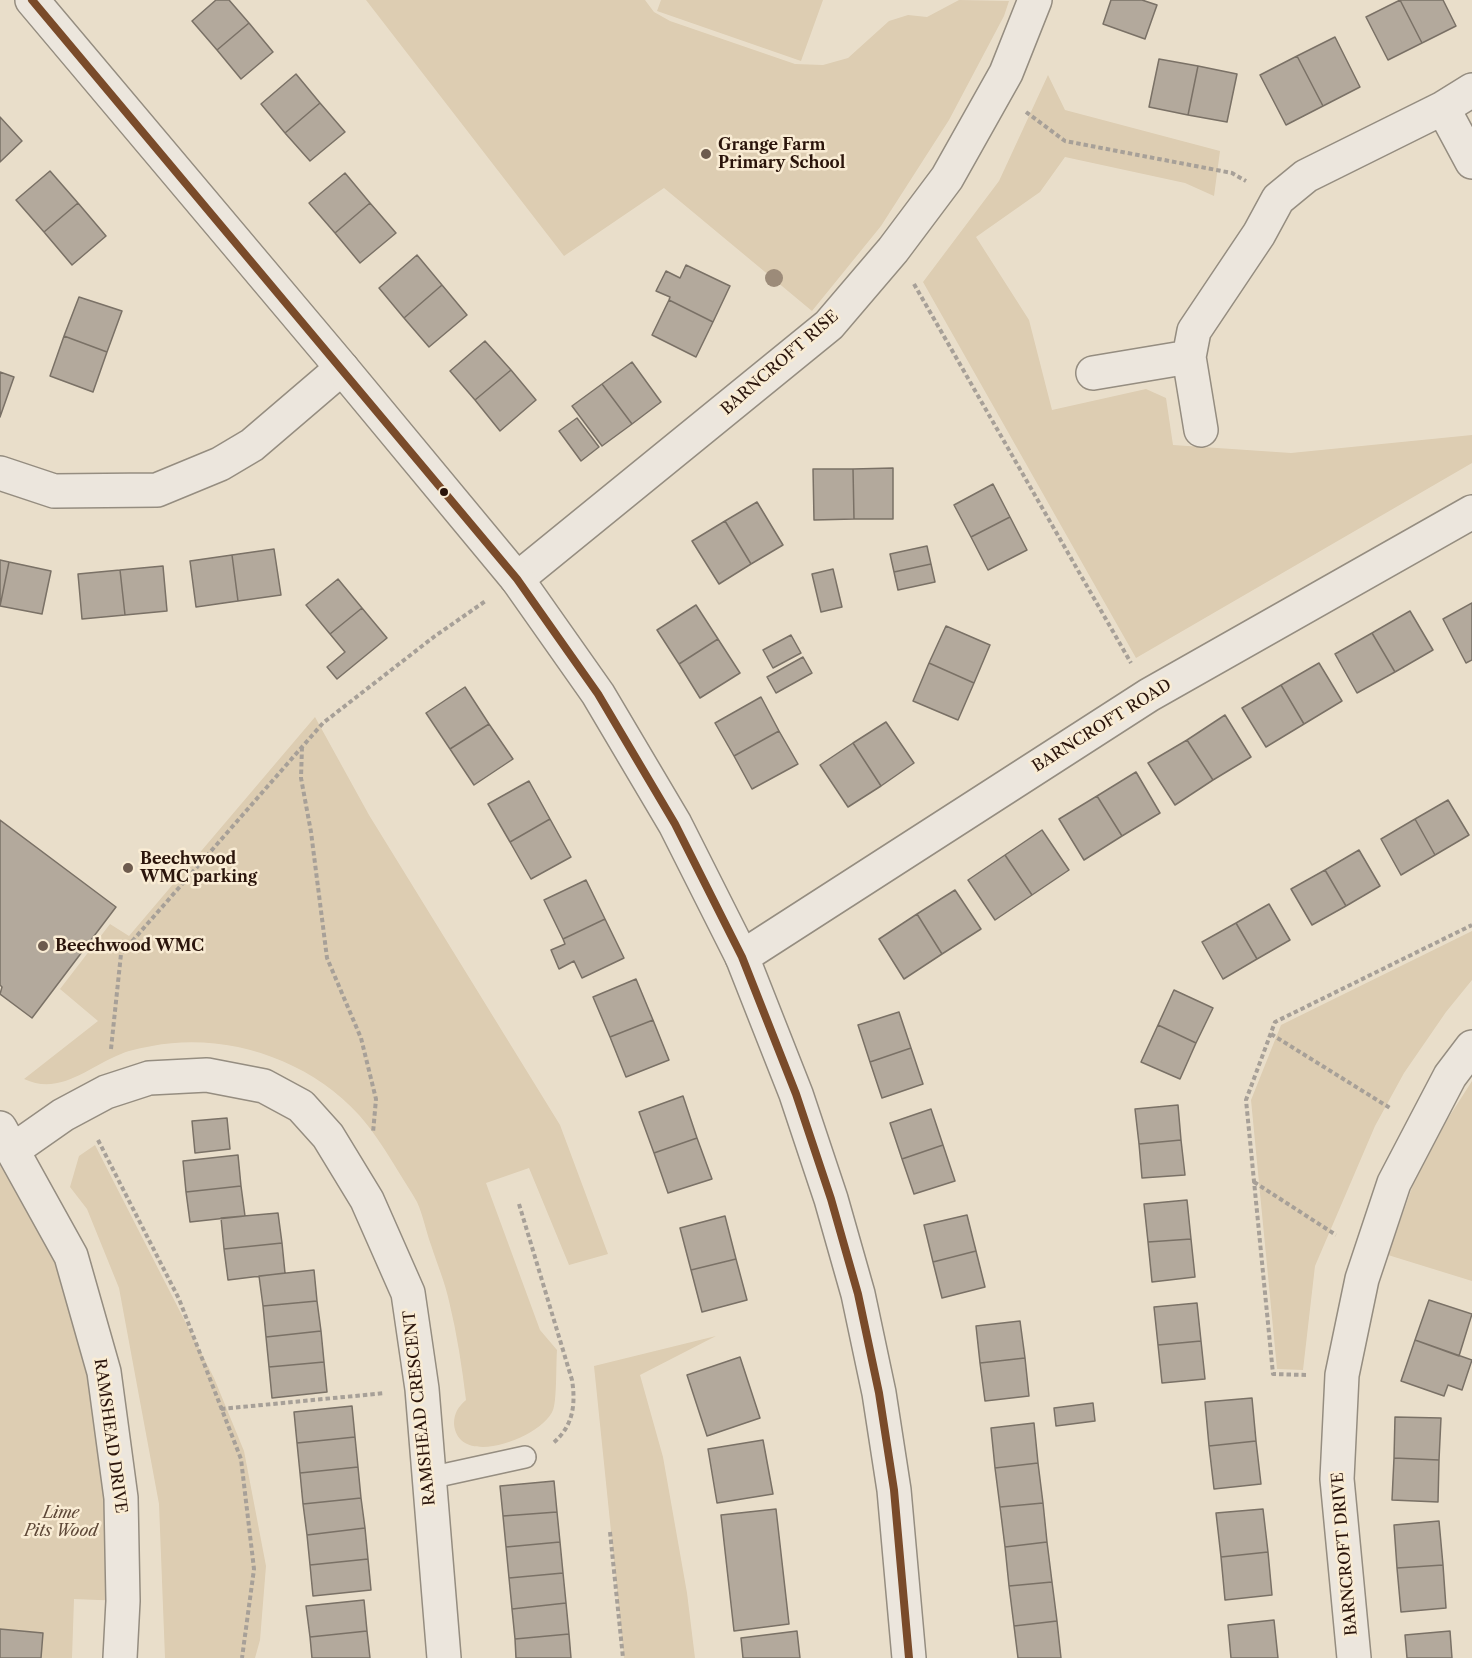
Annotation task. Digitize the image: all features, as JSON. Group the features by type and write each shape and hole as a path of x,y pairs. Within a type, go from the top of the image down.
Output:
{"street":[{"path":"32,0 517,579 598,694 675,824 742,957 796,1094 831,1199 858,1294 879,1393 894,1490 909,1658"},
{"name":"BARNCROFT RISE","path":"517,579 829,325 893,249 947,178 1006,73 1035,0"},
{"path":"1200,430 1189,357 1194,331 1259,234 1278,199 1306,176 1443,108 1472,90"},
{"path":"1443,108 1472,162"},
{"path":"1093,374 1189,357"},
{"path":"0,473 54,491 157,490 220,464 252,445 342,368"},
{"name":"BARNCROFT ROAD","path":"742,957 1149,695 1472,512"},
{"name":"BARNCROFT DRIVE","path":"1354,1658 1337,1479 1342,1375 1362,1280 1394,1183 1450,1076 1472,1047"},
{"name":"RAMSHEAD CRESCENT","path":"6,1139 94,1099 149,1078 207,1075 264,1086 301,1106 328,1136 367,1200 408,1293 422,1389 444,1658"},
{"name":"RAMSHEAD DRIVE","path":"6,1139 71,1256 104,1372 121,1498 123,1601 120,1658"}],"lane":[{"path":"429,1478 525,1457"}],"path":[{"path":"996,90 1065,141 1232,173 1278,199"},
{"path":"893,249 1149,695"},
{"path":"242,1658 254,1569 241,1459 178,1299 94,1099 121,954 323,723 435,636 517,579"},
{"path":"302,746 301,778 311,832 327,958 361,1038 376,1099 367,1200"},
{"path":"1342,1375 1273,1374 1246,1100 1275,1022 1472,925"},
{"path":"1271,1034 1422,1128"},
{"path":"1254,1182 1369,1256"},
{"path":"519,1204 572,1380 575,1400 570,1420 560,1438 544,1450 525,1457"},
{"path":"221,1409 422,1389"},
{"path":"610,1532 623,1658"}],"green space":[{"name":"Grange Farm Primary School","path":"366,0 645,0 654,12 670,21 795,64 823,65 848,58 889,21 908,15 927,17 959,0 1009,1 1004,16 949,120 881,226 812,311 664,188 564,256"},
{"path":"661,0 823,0 801,61 657,11"},
{"path":"1048,75 1065,110 1220,151 1214,196 1185,183 1065,157 1040,192 976,237 1029,320 1052,410 1146,389 1166,398 1173,445 1291,453 1472,435 1472,463 1136,658 923,282 999,181"},
{"path":"315,717 369,815 560,1125 608,1254 569,1265 529,1168 486,1183 540,1330 557,1350 553,1410 546,1420 534,1430 501,1444 484,1447 470,1445 459,1438 454,1424 455,1417 466,1400 459,1350 447,1294 421,1212 375,1135 359,1115 338,1095 291,1065 264,1054 208,1043 180,1043 132,1050 62,1082 37,1083 24,1079 98,1021 60,989 110,924 129,936"},
{"path":"1472,931 1472,980 1446,1012 1404,1073 1375,1126 1315,1266 1303,1370 1277,1369 1251,1100 1281,1025"},
{"path":"1472,1081 1472,1281 1388,1255 1413,1185 1447,1120"},
{"name":"Lime Pits Wood","path":"0,1128 71,1256 123,1601 74,1599 72,1658 41,1658 43,1633 0,1629"},
{"path":"95,1145 214,1378 244,1451 266,1566 260,1640 255,1658 165,1658 159,1504 119,1288 87,1209 70,1187 79,1156"},
{"path":"716,1336 640,1375 663,1457 687,1593 695,1658 624,1658 594,1366"}],"building":[{"path":"216,0 229,0 249,23 217,50 192,21"},
{"path":"1111,0 1142,0 1157,5 1145,39 1103,24"},
{"path":"1400,0 1422,43 1388,60 1366,17"},
{"path":"1400,0 1443,0 1456,26 1422,43"},
{"path":"249,23 273,52 241,79 217,50"},
{"path":"1335,37 1360,87 1323,106 1297,56"},
{"path":"1297,56 1323,106 1286,125 1260,75"},
{"path":"1159,59 1198,66 1188,115 1149,107"},
{"path":"1198,66 1237,74 1227,122 1188,115"},
{"path":"296,74 320,103 285,133 261,104"},
{"path":"320,103 345,132 310,161 285,133"},
{"path":"0,117 22,141 0,162"},
{"path":"50,171 78,203 44,232 16,200"},
{"path":"345,173 370,203 335,233 309,203"},
{"path":"78,203 106,236 72,265 44,232"},
{"path":"370,203 396,233 360,263 335,233"},
{"path":"417,255 442,285 404,318 379,288"},
{"path":"686,265 730,286 713,322 656,291 666,271 680,278"},
{"path":"442,285 467,315 429,347 404,318"},
{"path":"79,297 122,311 107,352 64,336"},
{"path":"669,300 713,322 696,357 652,335"},
{"path":"64,336 107,352 93,392 50,376"},
{"path":"485,341 511,370 475,400 450,371"},
{"path":"632,362 661,402 632,424 602,384"},
{"path":"511,370 536,400 500,431 475,400"},
{"path":"0,372 14,377 0,417"},
{"path":"602,384 632,424 602,446 572,406"},
{"path":"577,418 599,447 581,461 559,431"},
{"path":"893,468 893,519 854,519 853,469"},
{"path":"813,469 853,469 854,519 814,520"},
{"path":"993,484 1010,517 971,537 954,505"},
{"path":"757,502 783,545 751,564 725,521"},
{"path":"1010,517 1027,550 988,570 971,537"},
{"path":"725,521 751,564 719,584 692,541"},
{"path":"927,546 931,564 894,572 890,554"},
{"path":"274,549 281,595 238,601 232,555"},
{"path":"232,555 238,601 196,607 190,561"},
{"path":"0,560 9,562 0,606"},
{"path":"9,562 51,571 42,614 0,606"},
{"path":"931,564 935,582 898,590 894,572"},
{"path":"163,566 167,611 125,615 120,570"},
{"path":"833,569 842,607 821,612 812,574"},
{"path":"120,570 125,615 82,619 78,574"},
{"path":"338,579 362,608 330,634 306,605"},
{"path":"1472,603 1472,660 1466,663 1443,619"},
{"path":"696,605 718,639 679,664 657,630"},
{"path":"362,608 387,638 337,679 327,667 345,652 330,634"},
{"path":"1410,611 1433,650 1395,672 1372,633"},
{"path":"946,626 990,645 974,683 929,663"},
{"path":"1372,633 1395,672 1357,693 1335,654"},
{"path":"791,635 801,653 773,668 763,650"},
{"path":"718,639 740,673 700,698 679,664"},
{"path":"803,657 812,673 776,693 767,677"},
{"path":"929,663 974,683 958,720 913,701"},
{"path":"1319,663 1342,701 1304,724 1281,685"},
{"path":"1281,685 1304,724 1266,747 1242,708"},
{"path":"465,687 489,724 450,749 426,713"},
{"path":"761,697 779,731 734,756 715,723"},
{"path":"1225,715 1251,757 1213,780 1187,740"},
{"path":"886,722 914,763 881,786 853,743"},
{"path":"489,724 513,759 474,785 450,749"},
{"path":"779,731 798,764 752,789 734,756"},
{"path":"1187,740 1213,780 1175,805 1148,763"},
{"path":"853,743 881,786 848,807 820,765"},
{"path":"1136,772 1160,813 1122,836 1097,796"},
{"path":"529,781 550,819 510,842 488,804"},
{"path":"1097,796 1122,836 1084,860 1059,819"},
{"path":"1448,800 1469,835 1435,855 1415,819"},
{"path":"550,819 571,857 531,879 510,842"},
{"path":"1415,819 1435,855 1401,875 1381,839"},
{"name":"Beechwood WMC","path":"0,820 116,907 32,1018 0,994 2,987 0,985"},
{"path":"1042,830 1069,870 1032,895 1005,855"},
{"path":"1359,850 1380,886 1346,906 1325,870"},
{"path":"1005,855 1032,895 995,920 968,880"},
{"path":"1325,870 1346,906 1312,925 1291,889"},
{"path":"586,880 605,919 563,939 544,900"},
{"path":"955,890 981,929 942,954 917,914"},
{"path":"1269,904 1290,940 1257,959 1236,923"},
{"path":"917,914 942,954 904,979 879,939"},
{"path":"605,919 624,958 582,978 574,961 559,969 551,950 565,944 563,939"},
{"path":"1236,923 1257,959 1223,979 1202,942"},
{"path":"636,979 653,1020 610,1037 593,997"},
{"path":"1174,990 1213,1008 1196,1043 1158,1025"},
{"path":"899,1012 911,1048 870,1062 858,1025"},
{"path":"653,1020 669,1060 626,1077 610,1037"},
{"path":"1158,1025 1196,1043 1180,1079 1141,1062"},
{"path":"911,1048 923,1084 882,1098 870,1062"},
{"path":"683,1096 697,1138 654,1153 639,1112"},
{"path":"1178,1105 1181,1140 1139,1144 1135,1109"},
{"path":"931,1109 943,1145 902,1159 890,1123"},
{"path":"227,1118 230,1149 195,1153 192,1121"},
{"path":"697,1138 712,1179 668,1193 654,1153"},
{"path":"1181,1140 1185,1175 1142,1178 1139,1144"},
{"path":"943,1145 955,1181 914,1194 902,1159"},
{"path":"238,1155 241,1186 186,1192 183,1161"},
{"path":"241,1186 245,1216 190,1222 186,1192"},
{"path":"1187,1200 1191,1239 1148,1242 1144,1204"},
{"path":"278,1213 282,1243 224,1249 221,1218"},
{"path":"967,1215 976,1251 933,1262 924,1225"},
{"path":"725,1216 736,1259 691,1270 680,1228"},
{"path":"1191,1239 1195,1277 1152,1282 1148,1242"},
{"path":"282,1243 285,1273 228,1280 224,1249"},
{"path":"976,1251 985,1287 942,1298 933,1262"},
{"path":"736,1259 747,1300 702,1312 691,1270"},
{"path":"314,1270 317,1301 263,1306 259,1276"},
{"path":"1429,1300 1472,1314 1459,1356 1415,1340"},
{"path":"317,1301 321,1331 266,1337 263,1306"},
{"path":"1197,1303 1201,1341 1158,1345 1154,1307"},
{"path":"1020,1321 1025,1358 980,1363 976,1326"},
{"path":"321,1331 324,1362 269,1367 266,1337"},
{"path":"1415,1340 1472,1360 1462,1390 1448,1385 1444,1396 1401,1381"},
{"path":"1201,1341 1205,1379 1162,1383 1158,1345"},
{"path":"740,1357 760,1418 707,1436 687,1375"},
{"path":"1025,1358 1029,1396 985,1401 980,1363"},
{"path":"324,1362 327,1392 272,1398 269,1367"},
{"path":"1252,1398 1256,1441 1209,1446 1205,1402"},
{"path":"1093,1403 1095,1421 1056,1426 1054,1408"},
{"path":"352,1406 355,1437 297,1443 294,1412"},
{"path":"1395,1417 1441,1418 1439,1460 1394,1458"},
{"path":"1034,1423 1038,1463 995,1468 991,1428"},
{"path":"355,1437 358,1467 300,1473 297,1443"},
{"path":"763,1440 773,1494 717,1503 708,1449"},
{"path":"1256,1441 1261,1484 1214,1489 1209,1446"},
{"path":"1394,1458 1439,1460 1438,1502 1392,1500"},
{"path":"1038,1463 1043,1503 1000,1507 995,1468"},
{"path":"358,1467 361,1498 303,1504 300,1473"},
{"path":"554,1481 557,1512 503,1516 500,1486"},
{"path":"361,1498 365,1528 307,1535 303,1504"},
{"path":"1043,1503 1047,1542 1005,1547 1000,1507"},
{"path":"776,1509 789,1624 734,1631 721,1515"},
{"path":"1263,1509 1268,1552 1221,1557 1216,1513"},
{"path":"557,1512 560,1542 506,1547 503,1516"},
{"path":"1439,1521 1443,1565 1397,1568 1394,1525"},
{"path":"365,1528 368,1559 310,1565 307,1535"},
{"path":"560,1542 563,1573 509,1578 506,1547"},
{"path":"1047,1542 1052,1582 1009,1586 1005,1547"},
{"path":"1268,1552 1272,1595 1225,1600 1221,1557"},
{"path":"368,1559 371,1590 313,1596 310,1565"},
{"path":"1443,1565 1446,1608 1401,1612 1397,1568"},
{"path":"563,1573 566,1603 512,1609 509,1578"},
{"path":"1052,1582 1057,1621 1014,1626 1009,1586"},
{"path":"364,1600 367,1631 310,1637 306,1606"},
{"path":"566,1603 569,1634 515,1639 512,1609"},
{"path":"1274,1620 1278,1658 1231,1658 1228,1625"},
{"path":"1057,1621 1061,1658 1018,1658 1014,1626"},
{"path":"0,1629 43,1633 41,1658 0,1658"},
{"path":"367,1631 370,1658 312,1658 310,1637"},
{"path":"797,1631 800,1658 743,1658 741,1638"},
{"path":"1450,1631 1452,1658 1407,1658 1405,1635"},
{"path":"569,1634 571,1658 516,1658 515,1639"}],"transit line":[{"path":"32,0 517,579 598,694 675,824 742,957 796,1094 831,1199 858,1294 879,1393 894,1490 909,1658"}],"place":[{"name":"Grange Farm Primary School","path":"706,154"},
{"name":"Beechwood WMC parking","path":"128,868"},
{"name":"Beechwood WMC","path":"43,946"}]}
